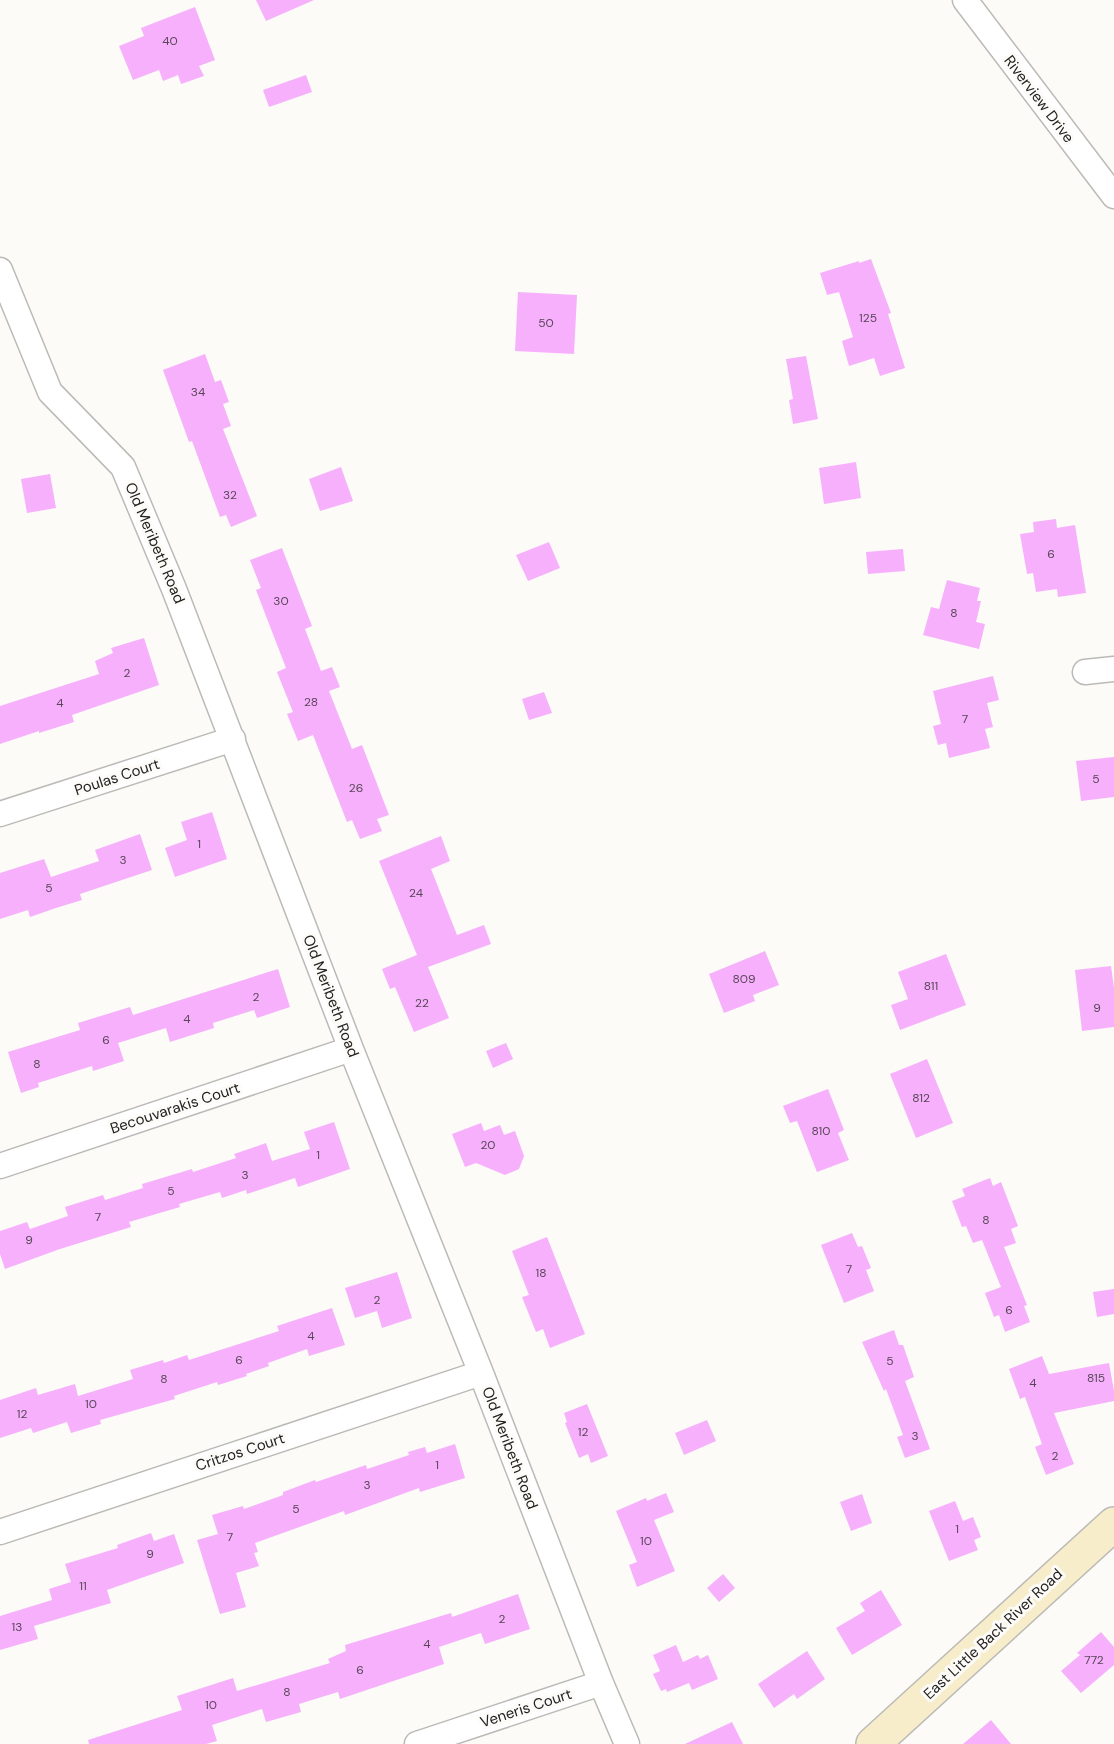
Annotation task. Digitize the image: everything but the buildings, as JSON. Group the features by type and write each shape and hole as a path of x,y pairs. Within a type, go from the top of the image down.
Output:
{"street":[{"name":"Riverview Drive","path":"965,0 1114,196"},
{"name":"Old Meribeth Road","path":"0,270 50,392 123,468 174,589 351,1049 627,1744"},
{"path":"1085,672 1114,669"},
{"name":"Poulas Court","path":"0,814 233,739"},
{"name":"Becouvarakis Court","path":"0,1166 351,1049"},
{"name":"Critzos Court","path":"0,1532 481,1373"},
{"name":"East Little Back River Road","path":"878,1742 1114,1524"},
{"name":"Veneris Court","path":"417,1744 601,1683"}]}
